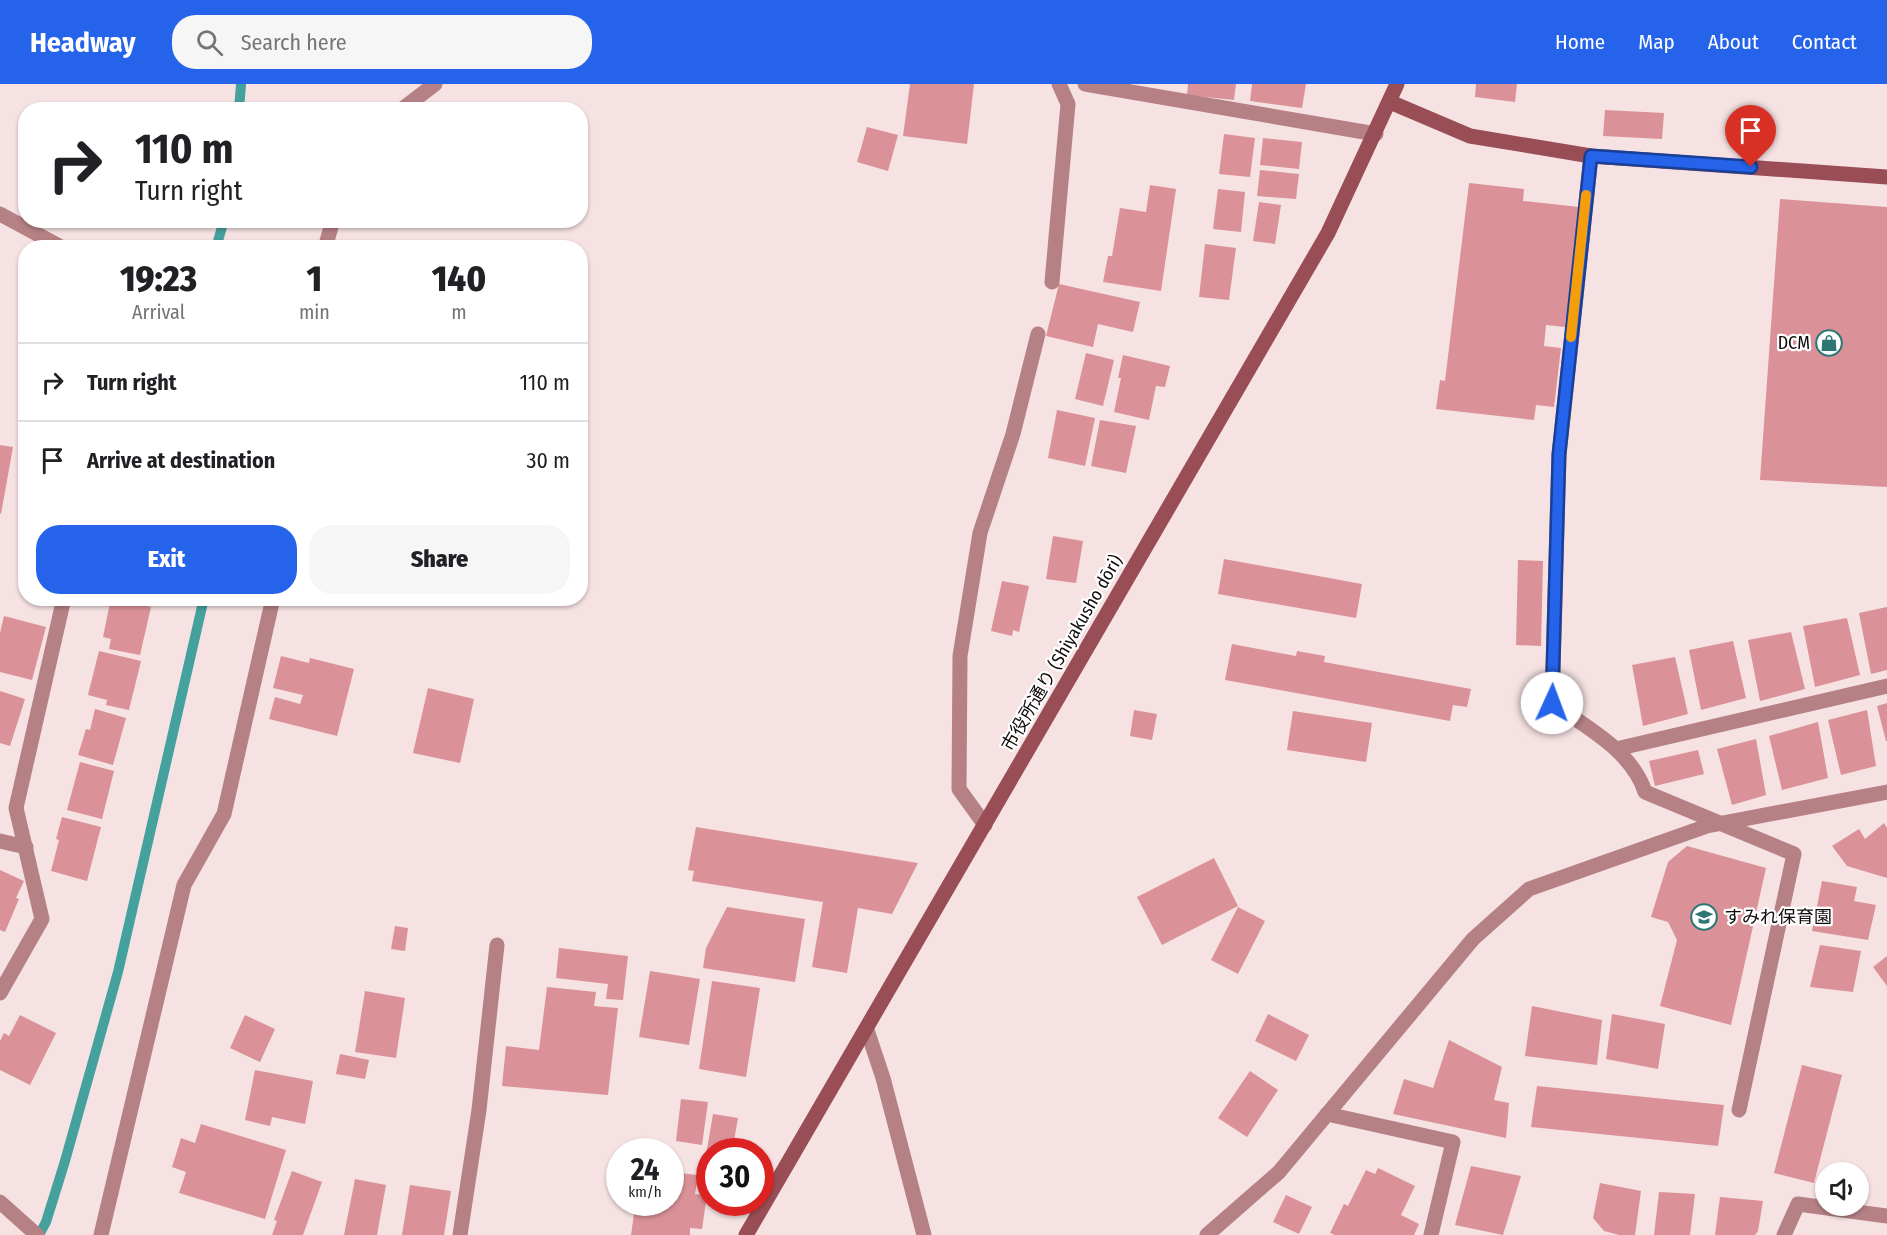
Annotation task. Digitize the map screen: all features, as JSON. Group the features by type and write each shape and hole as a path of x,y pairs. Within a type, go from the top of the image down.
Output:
{"street":[{"path":"411,102 435,84"},
{"path":"1052,282 1068,104 1059,84"},
{"path":"1085,84 1376,134"},
{"name":"市役所通り (Shiyakusho dōri)","path":"747,1235 1328,233 1376,134 1397,84"},
{"path":"1390,102 1470,136 1591,156 1887,177"},
{"path":"1591,156 1559,454 1552,703 1616,749 1641,778 1645,792 1794,854 1739,1110"},
{"path":"0,214 18,223"},
{"path":"27,228 50,240"},
{"path":"985,825 959,789 960,656 980,534 1013,434 1038,334"},
{"path":"0,993 42,919 16,808 62,606"},
{"path":"101,1235 184,885 224,814 271,606"},
{"path":"1616,749 1887,686"},
{"path":"1207,1235 1279,1173 1473,939 1529,889 1593,865 1721,823 1887,792"},
{"path":"0,841 26,847"},
{"path":"460,1235 479,1110 497,945"},
{"path":"867,1030 883,1078 924,1235"},
{"path":"1327,1114 1453,1142 1431,1235"},
{"path":"0,1202 33,1232"},
{"path":"1784,1235 1798,1204 1887,1216"}],"building":[{"path":"910,84 974,84 967,144 903,136"},
{"path":"1188,84 1236,84 1234,100 1187,95"},
{"path":"1252,84 1306,84 1302,108 1250,101"},
{"path":"1476,84 1517,84 1515,102 1475,97"},
{"path":"1605,110 1664,113 1662,139 1603,136"},
{"path":"867,127 898,135 888,171 857,162"},
{"path":"1224,134 1255,138 1250,177 1219,174"},
{"path":"1263,138 1302,142 1299,169 1260,165"},
{"path":"1260,170 1299,174 1296,199 1257,196"},
{"path":"1469,183 1524,189 1523,201 1579,207 1565,327 1546,325 1544,346 1561,348 1554,407 1536,405 1534,420 1436,409 1440,380 1445,381"},
{"path":"1150,185 1176,189 1161,291 1103,282 1108,256 1112,256 1120,208 1146,212"},
{"path":"1218,189 1245,192 1241,232 1213,229"},
{"name":"DCM","path":"1780,199 1887,207 1887,487 1760,480"},
{"path":"1259,202 1281,205 1275,244 1253,241"},
{"path":"1205,244 1236,248 1229,300 1199,297"},
{"path":"1059,284 1140,302 1133,332 1098,324 1093,347 1046,336"},
{"path":"1086,353 1114,360 1103,406 1075,399"},
{"path":"1123,355 1170,366 1165,387 1156,386 1149,420 1114,412"},
{"path":"1057,410 1095,418 1085,466 1048,458"},
{"path":"1100,420 1136,426 1126,473 1091,466"},
{"path":"0,445 13,447 1,514 0,513"},
{"path":"1053,536 1083,541 1076,583 1046,579"},
{"path":"1224,559 1362,584 1356,618 1218,594"},
{"path":"1518,560 1543,561 1541,646 1516,645"},
{"path":"1002,581 1029,586 1019,632 1013,630 1012,636 991,631"},
{"path":"109,606 151,607 140,655 109,649 111,639 103,637"},
{"path":"1887,607 1887,670 1871,674 1859,613"},
{"path":"4,616 46,627 32,680 0,672 0,633"},
{"path":"1847,618 1860,675 1815,687 1803,626"},
{"path":"1791,632 1805,689 1760,701 1748,640"},
{"path":"1733,641 1746,698 1701,710 1689,650"},
{"path":"1232,644 1296,656 1297,651 1325,656 1324,662 1471,689 1467,707 1453,705 1450,721 1225,680"},
{"path":"99,651 141,661 129,710 106,705 107,700 88,695"},
{"path":"281,656 309,663 310,658 354,669 337,736 269,719 275,697 300,704 303,695 273,688"},
{"path":"1675,657 1688,714 1643,726 1632,665"},
{"path":"428,688 474,699 460,763 413,753"},
{"path":"0,691 25,699 10,746 0,743"},
{"path":"1887,703 1887,741 1886,741 1877,706"},
{"path":"95,709 126,718 113,765 78,755 86,729 90,730"},
{"path":"1134,710 1157,714 1152,740 1130,736"},
{"path":"1867,710 1876,766 1841,775 1828,720"},
{"path":"1293,711 1372,723 1366,762 1287,750"},
{"path":"1818,722 1828,778 1782,790 1769,736"},
{"path":"1756,739 1766,795 1732,805 1717,749"},
{"path":"1698,750 1704,774 1655,786 1649,761"},
{"path":"80,762 114,771 102,819 67,810"},
{"path":"62,817 101,827 87,881 51,871"},
{"path":"1884,823 1887,828 1887,878 1847,866 1832,846 1859,829 1865,839"},
{"path":"696,827 918,863 892,914 858,908 847,973 812,967 823,902 692,881 694,871 688,870"},
{"path":"1687,846 1766,868 1731,1025 1660,1006 1677,940 1668,922 1651,917 1668,862"},
{"path":"1214,858 1238,906 1162,945 1137,897"},
{"path":"0,870 24,881 5,932 0,930"},
{"path":"1822,881 1857,887 1854,901 1876,905 1868,940 1812,931"},
{"path":"727,907 805,919 795,982 703,968 706,948"},
{"path":"1238,907 1265,921 1238,974 1211,960"},
{"path":"395,926 408,928 405,951 391,949"},
{"path":"1820,945 1861,951 1853,992 1810,987"},
{"path":"559,948 628,956 623,1000 606,999 608,984 556,978"},
{"path":"1887,956 1887,986 1873,967"},
{"path":"650,971 700,979 689,1045 639,1037"},
{"path":"712,981 760,988 746,1077 699,1069"},
{"path":"547,987 596,992 594,1006 618,1008 608,1095 502,1086 506,1046 539,1050"},
{"path":"365,991 405,998 396,1058 355,1052"},
{"path":"1532,1006 1602,1020 1597,1065 1525,1056"},
{"path":"1268,1014 1309,1035 1296,1061 1255,1041"},
{"path":"1612,1014 1665,1024 1658,1069 1606,1059"},
{"path":"20,1015 56,1033 30,1085 0,1070 0,1041 4,1033 9,1036"},
{"path":"245,1015 275,1029 260,1062 230,1048"},
{"path":"1449,1040 1502,1067 1494,1100 1509,1103 1506,1138 1393,1114 1404,1079 1433,1088"},
{"path":"340,1054 369,1060 365,1079 336,1074"},
{"path":"1802,1065 1842,1075 1819,1162 1815,1162 1814,1183 1774,1173"},
{"path":"255,1070 313,1081 305,1124 272,1117 270,1126 245,1120"},
{"path":"1250,1071 1278,1090 1247,1137 1218,1118"},
{"path":"1537,1086 1724,1105 1718,1146 1531,1127"},
{"path":"681,1099 708,1102 703,1138 696,1138 696,1144 684,1142 684,1138 676,1138"},
{"path":"713,1114 738,1118 734,1138 709,1138"},
{"path":"201,1124 286,1150 265,1219 179,1193 186,1172 172,1167 181,1138 195,1143"},
{"path":"1471,1166 1521,1176 1503,1235 1455,1225"},
{"path":"1378,1168 1415,1186 1401,1215 1419,1224 1414,1235 1335,1235 1330,1233 1344,1204 1348,1206 1366,1170 1375,1174"},
{"path":"292,1171 322,1182 303,1235 272,1235 277,1221 274,1220"},
{"path":"684,1174 696,1175 696,1216 704,1216 702,1229 690,1228 690,1235 631,1235 634,1216 684,1216"},
{"path":"355,1179 386,1185 377,1235 344,1235"},
{"path":"1600,1183 1641,1191 1635,1235 1619,1235 1604,1231 1593,1218"},
{"path":"410,1185 451,1191 444,1235 402,1235"},
{"path":"1659,1192 1695,1194 1690,1235 1654,1235"},
{"path":"1286,1195 1312,1207 1299,1234 1273,1222"},
{"path":"1720,1197 1763,1201 1758,1231 1755,1235 1715,1235"}],"waterway":[{"path":"240,102 241,84"},
{"path":"218,240 222,228"},
{"path":"39,1235 46,1222 65,1161 118,972 202,606"}],"slow traffic":[{"path":"1571,337 1586,195"}],"place":[{"name":"DCM","path":"1829,343"},
{"name":"すみれ保育園","path":"1704,917"}],"route":[{"path":"1552,703 1559,454 1591,156 1751,167"}]}
